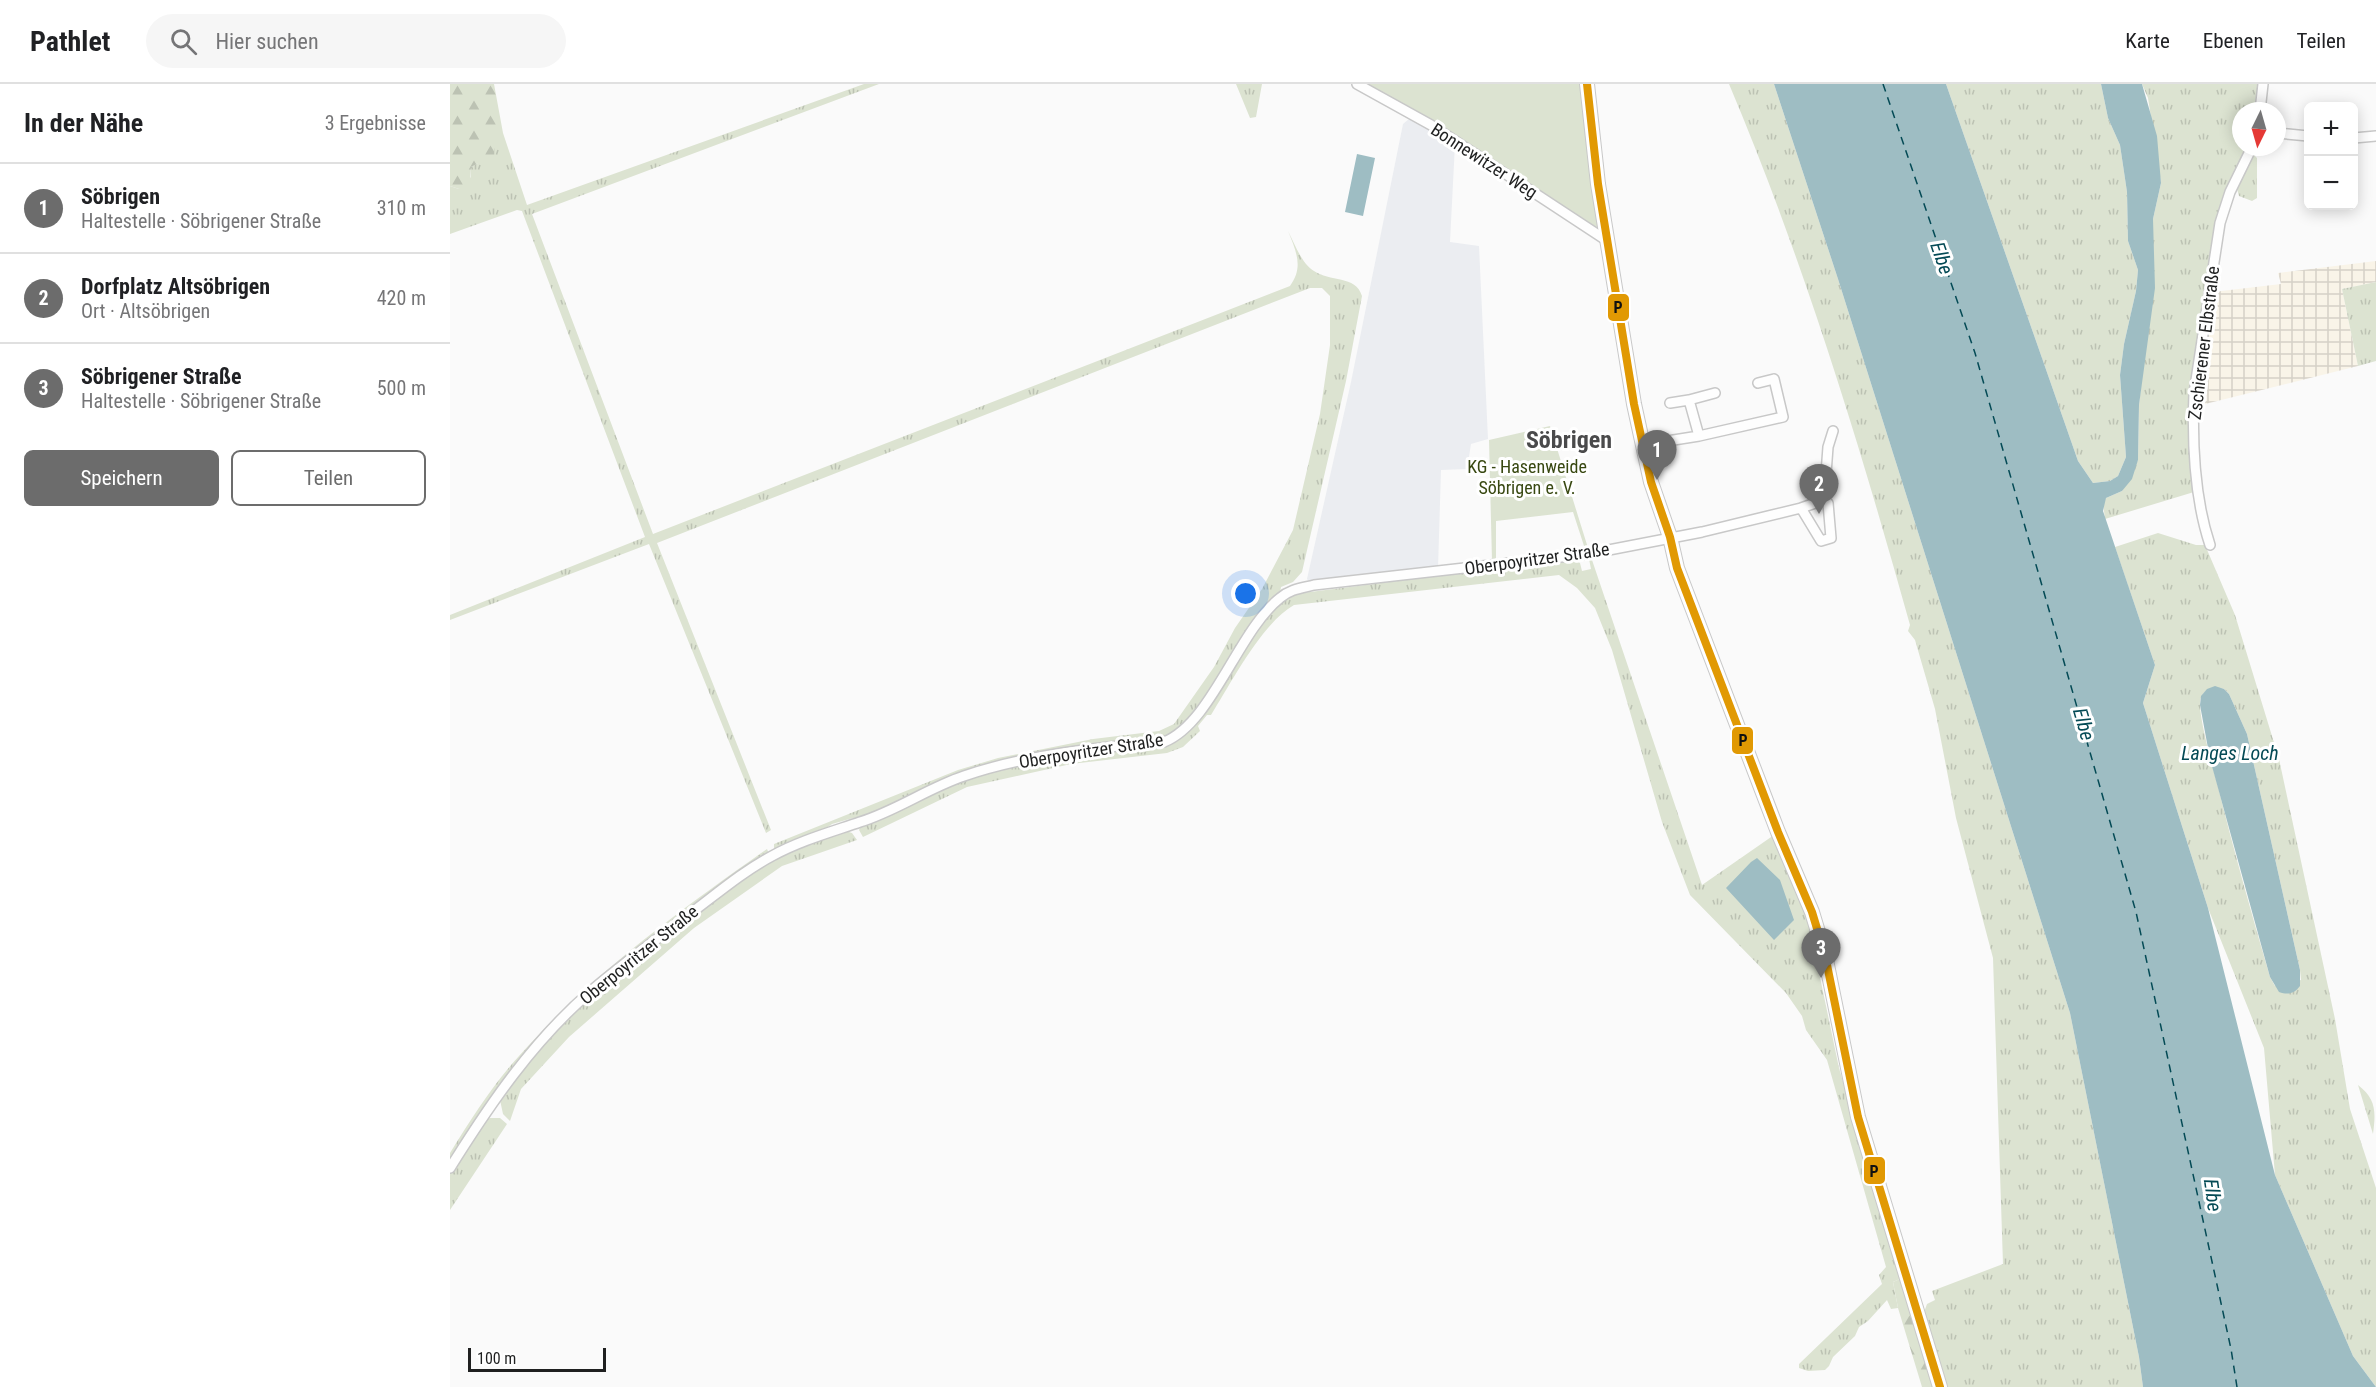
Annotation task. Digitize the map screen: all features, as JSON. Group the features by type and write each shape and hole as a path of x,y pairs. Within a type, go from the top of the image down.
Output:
{"street":[{"name":"Bonnewitzer Weg","path":"1357,84 1431,126 1609,242"},
{"path":"1587,84 1598,184 1641,445 1651,482 1685,589 1778,832 1812,912 1825,955 1858,1117 1940,1387"},
{"path":"2261,102 2264,84"},
{"path":"2286,134 2304,136"},
{"path":"2358,138 2376,136"},
{"name":"Zschierener Elbstraße","path":"2210,545 2199,501 2195,456 2194,393 2220,223 2230,192 2248,156"},
{"path":"1641,445 1699,436 1783,417 1774,380 1758,383"},
{"path":"1670,403 1715,393"},
{"path":"1689,400 1699,436"},
{"path":"1801,508 1821,541 1831,538 1828,503 1824,500 1828,447 1833,431"},
{"name":"Oberpoyritzer Straße","path":"450,1168 521,1064 590,992 748,870 773,855 861,822 964,776 1001,765 1033,759 1171,740 1190,724 1201,710 1263,615 1279,598 1300,588 1588,554 1702,532 1801,508 1824,500"}],"shaded area":[{"path":"1413,119 1455,144 1450,242 1479,246 1488,439 1471,444 1467,469 1441,470 1438,569 1310,583 1307,579 1351,382 1403,124"},
{"path":"2376,261 2376,282 2342,289 2358,366 2201,405 2213,292 2281,284 2278,273"}],"green space":[{"path":"450,84 494,84 503,133 494,133 494,155 471,167 470,187 459,189 450,186"},
{"path":"864,84 879,84 532,214 653,534 1290,286 1298,266 1296,252 1288,231 1309,268 1354,285 1362,296 1346,381 1302,572 1293,582 1281,587 1280,593 1186,723 1162,739 1089,747 1086,744 1063,748 1059,752 999,763 864,818 853,818 832,824 822,831 774,851 774,844 958,770 998,758 1093,739 1159,731 1174,724 1214,667 1235,628 1262,589 1293,530 1320,414 1330,345 1330,296 1322,288 1310,288 657,543 771,830 766,833 649,544 450,620 450,615 645,537 522,211 517,210 450,234 450,186 459,189 471,177 471,167 478,163 494,133 503,133 527,205"},
{"path":"1236,84 1262,84 1256,117 1250,118"},
{"path":"1362,84 1582,84 1602,227 1599,233"},
{"path":"1729,84 1774,84 1838,279 2070,1013 2139,1357 2143,1387 1943,1387 1923,1315 1927,1304 1935,1300 1932,1291 2003,1264 1993,958 1956,818 1935,709 1915,640 1908,631 1910,625 1871,488 1805,284"},
{"path":"1946,84 2101,84 2108,118 2120,145 2127,192 2128,241 2138,270 2120,375 2126,457 2118,476 2110,481 2093,483 2078,461"},
{"path":"2142,84 2258,84 2256,102 2232,102 2232,156 2242,156 2221,208 2191,393 2194,492 2105,519 2103,503 2106,498 2122,491 2138,460 2139,405 2153,219 2161,183 2148,98"},
{"path":"2251,156 2255,156 2257,158 2257,198 2252,201 2239,196 2237,189"},
{"path":"2376,282 2376,361 2358,366 2342,289"},
{"name":"KG - Hasenweide Söbrigen e. V.","path":"1550,426 1588,548 1585,549 1573,512 1496,521 1496,560 1492,561 1489,440"},
{"path":"2158,533 2196,545 2205,545 2235,615 2279,759 2335,1019 2350,1109 2376,1188 2376,1387 2353,1356 2275,1175 2264,1048 2208,908 2143,703 2155,665 2115,547","holes":["2215,687 2224,689 2229,694 2247,734 2300,970 2301,980 2275,986 2270,977 2242,880 2202,718 2200,702 2203,694"]},
{"path":"1591,557 1702,885 1774,835 1807,915 1839,1068 1900,1279 1893,1282 1898,1308 1891,1309 1887,1300 1868,1321 1859,1327 1855,1336 1833,1357 1825,1370 1808,1371 1799,1368 1799,1364 1882,1284 1879,1275 1886,1267 1827,1060 1806,1030 1802,1016 1786,993 1690,895 1662,822 1612,650 1595,608 1577,588 1559,575 1294,605 1270,625 1259,639 1211,715 1207,715 1198,726 1200,731 1183,747 1167,753 1071,764 967,787 863,837 859,830 861,826 912,802 982,774 1064,756 1162,746 1179,739 1201,716 1258,629 1281,604 1294,594 1572,559 1580,563 1582,571 1591,569 1589,559"},
{"path":"843,830 852,833 857,840 782,866 694,928 569,1037 521,1089 510,1121 503,1114 500,1100 537,1052 582,1004 627,964 748,875 776,858"},
{"path":"767,849 769,854 557,1020 450,1163 450,1153 482,1103 509,1067 547,1026 637,945"},
{"path":"2358,1085 2368,1095 2373,1106 2373,1134"},
{"path":"500,1118 507,1124 450,1210 450,1174 486,1120"},
{"path":"1900,1279 1933,1387 1922,1387 1898,1308 1893,1282"}],"water":[{"name":"Elbe","path":"1774,84 1946,84 2078,461 2093,483 2110,481 2118,476 2126,457 2120,375 2138,270 2128,241 2127,192 2120,145 2108,118 2101,84 2142,84 2157,136 2161,183 2153,219 2155,288 2139,405 2138,460 2132,479 2122,491 2106,498 2103,511 2155,665 2143,703 2208,908 2275,1175 2353,1356 2376,1387 2143,1387 2139,1357 2070,1013"},
{"path":"1357,154 1375,158 1363,216 1345,212"},
{"name":"Langes Loch","path":"2215,686 2224,689 2229,694 2247,734 2300,970 2300,986 2291,993 2279,992 2270,977 2210,759 2200,705 2201,696 2207,689"},
{"path":"1757,858 1780,880 1794,920 1774,940 1726,888"}],"ferry route":[{"path":"1883,84 1975,353 2136,912 2231,1349 2237,1387"}],"transit line":[{"name":"P","path":"1587,84 1598,184 1634,404 1651,482 1670,537 1677,568 1778,832 1812,912 1825,955 1858,1117 1940,1387"}],"place":[{"name":"Söbrigen","path":"1657,480"},
{"name":"Dorfplatz Altsöbrigen","path":"1819,514"},
{"name":"Söbrigener Straße","path":"1821,978"}],"district":[{"name":"Söbrigen","path":"1569,440"}]}
